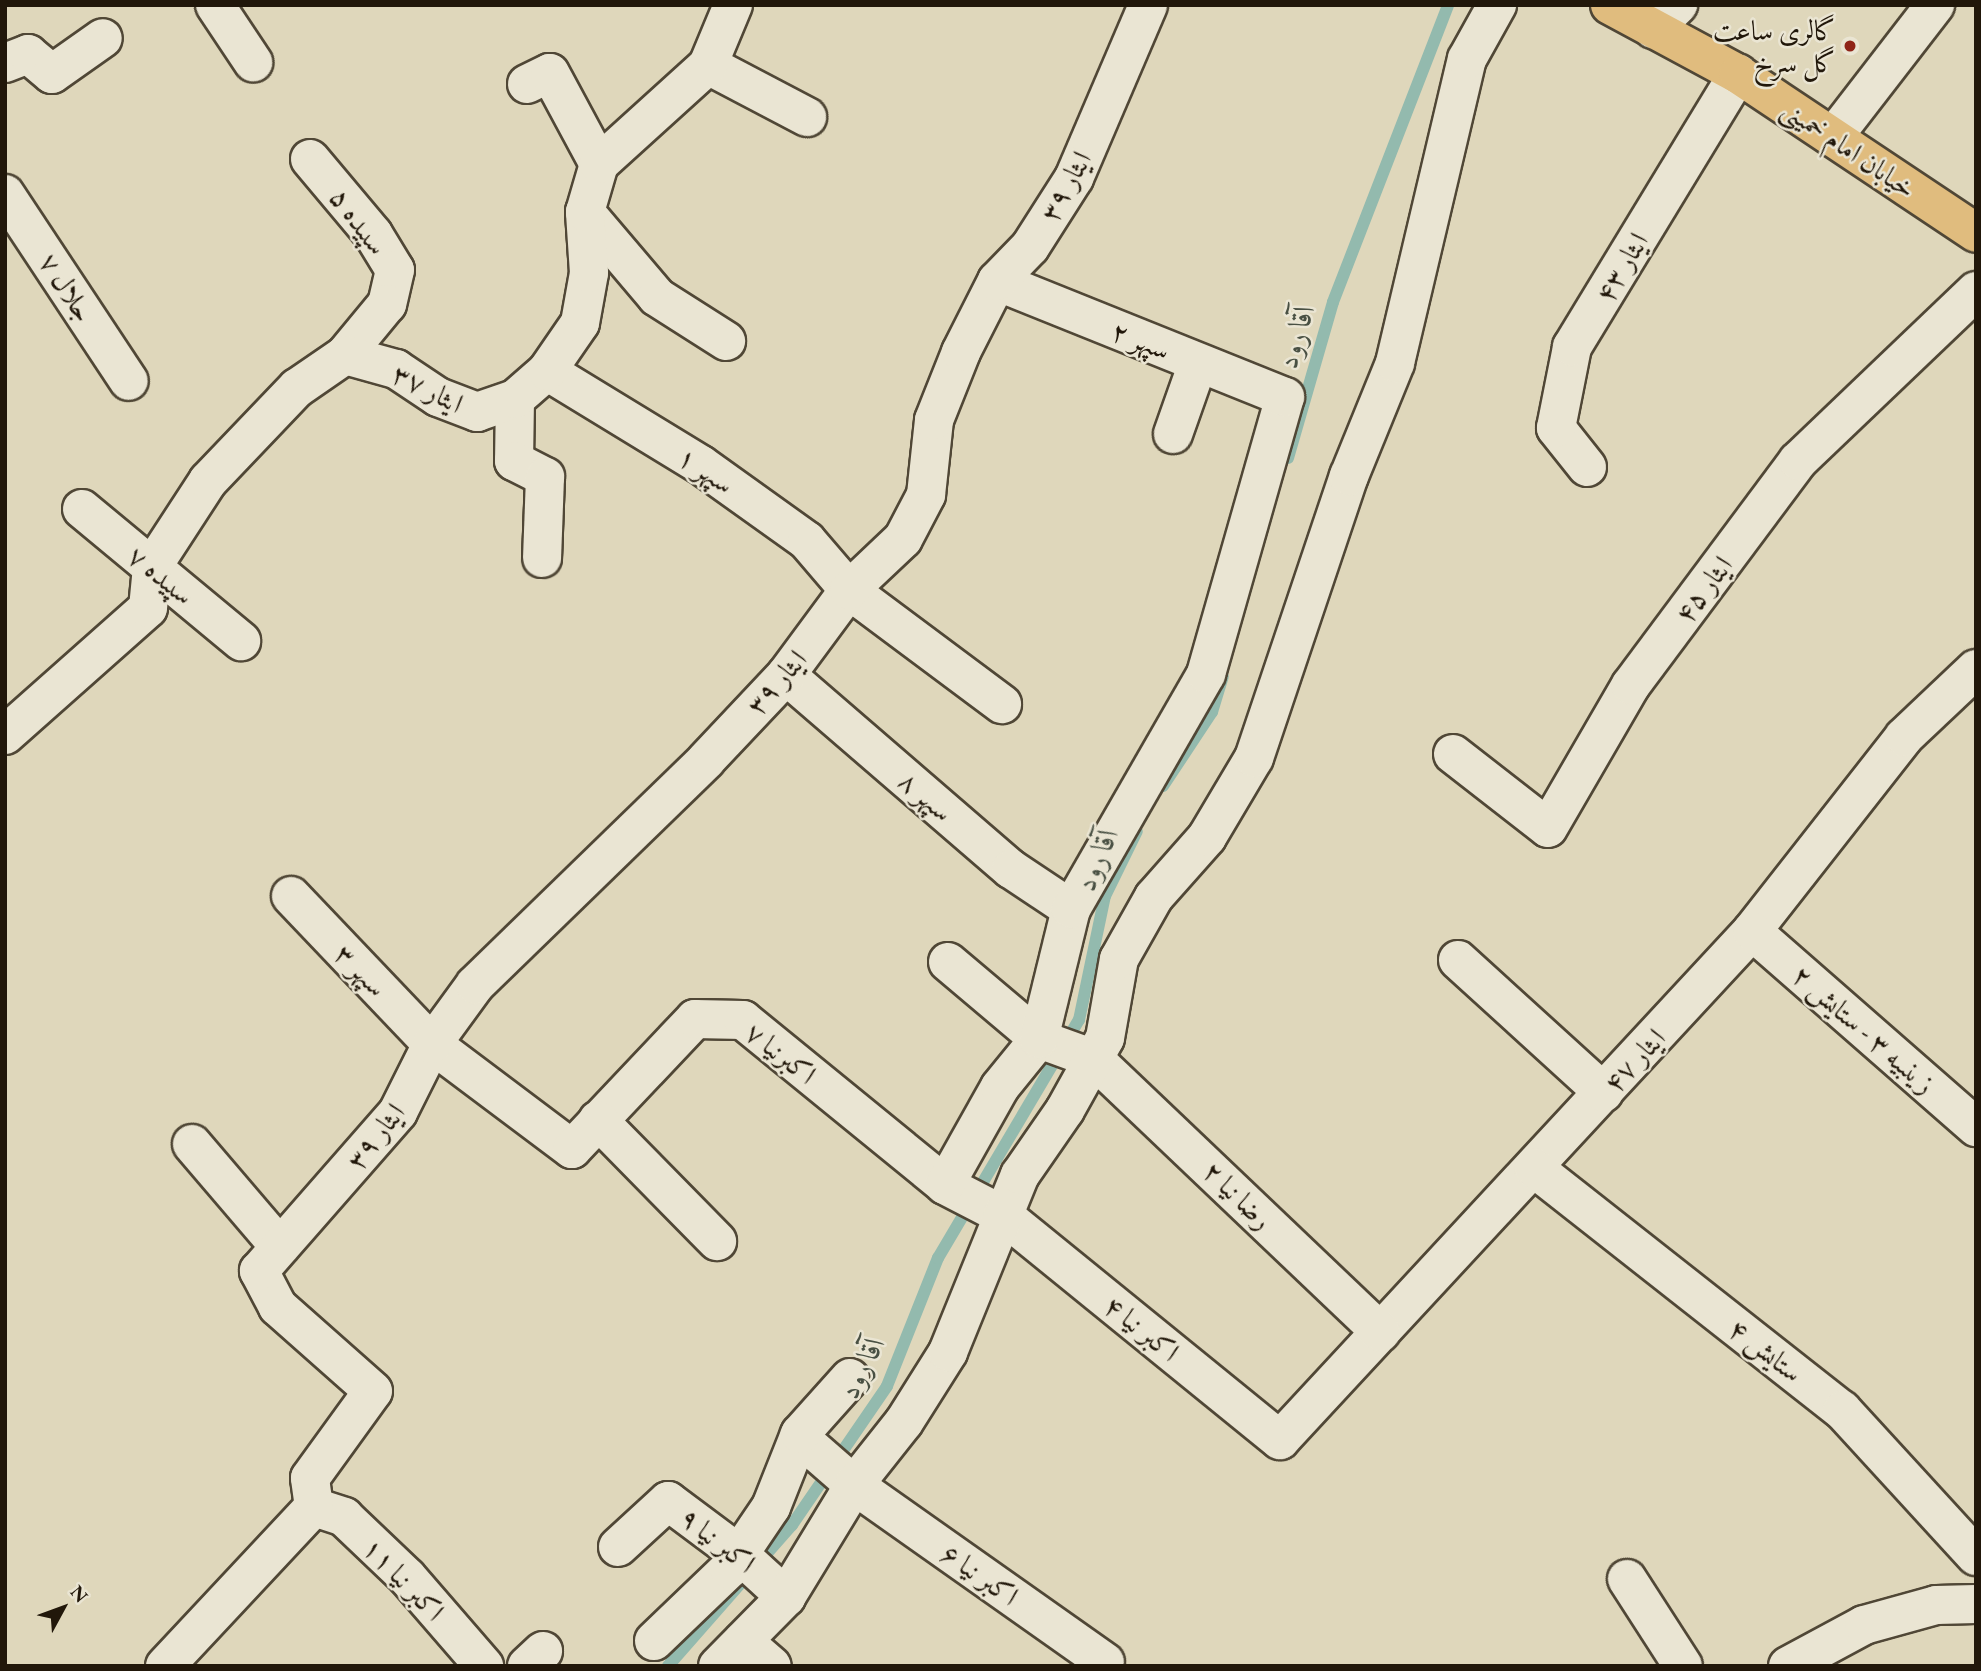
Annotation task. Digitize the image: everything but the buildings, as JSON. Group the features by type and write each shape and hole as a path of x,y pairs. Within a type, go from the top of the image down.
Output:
{"main road":[{"name":"خیابان امام خمینی","path":"1610,5 1666,17 1738,74 1976,233"}],"street":[{"path":"215,5 253,62"},
{"path":"527,84 550,74 599,164 708,65 733,5"},
{"name":"ایثار ۳۹","path":"270,1259 398,1112 432,1044 475,985 706,760 786,676 849,590 903,539 926,495 934,419 997,281 1030,247 1073,178 1148,5"},
{"path":"772,1666 731,1653 786,1597 854,1485 904,1422 948,1352 1020,1175 1105,1038 1119,959 1154,897 1207,838 1254,758 1344,488 1395,363 1467,59 1497,5"},
{"path":"1833,137 1935,5"},
{"path":"5,63 29,54 52,74 103,38"},
{"path":"708,65 807,117"},
{"name":"ایثار ۴۳","path":"1587,467 1556,428 1572,347 1738,74"},
{"name":"سپیده ۵","path":"310,159 373,234 395,270 387,304 345,355"},
{"name":"ایثار ۳۷","path":"345,355 396,369 438,397 477,412 515,399 547,371 580,323 589,273 585,212 599,164"},
{"name":"جلال ۷","path":"5,194 129,381"},
{"path":"585,212 657,297 726,341"},
{"name":"سپهر ۲","path":"997,281 1285,397 1206,674 1071,909"},
{"name":"ایثار ۴۵","path":"1453,754 1548,828 1631,685 1798,461 1976,291"},
{"path":"5,735 148,608 152,567 208,481 298,388 345,355"},
{"path":"1172,433 1198,363"},
{"name":"سپهر ۱","path":"547,371 701,466 807,541 849,590 1002,704"},
{"path":"515,399 514,461 545,477 542,558"},
{"name":"سپیده ۷","path":"82,509 241,640"},
{"name":"ایثار ۴۷","path":"1280,1440 1752,931 1904,737 1976,669"},
{"name":"سپهر ۸","path":"786,676 1011,869 1071,909"},
{"name":"سپهر ۳","path":"291,896 432,1044 572,1149"},
{"path":"945,1185 1000,1087 1039,1039 1071,909"},
{"name":"زینبیه ۳ - ستایش ۲","path":"1752,931 1976,1127"},
{"path":"1458,960 1604,1093"},
{"path":"948,962 1039,1039 1094,1059"},
{"name":"اکبرنیا ۷","path":"572,1149 695,1019 743,1020 945,1185 1003,1215"},
{"name":"رضا نیا ۲","path":"1094,1059 1381,1332"},
{"path":"598,1120 717,1241"},
{"path":"165,1666 314,1507 310,1478 373,1391 278,1307 270,1259 192,1144"},
{"name":"ستایش ۴","path":"1534,1168 1842,1410 1976,1556"},
{"name":"اکبر نیا ۴","path":"1003,1215 1280,1440"},
{"path":"654,1641 729,1569 771,1507 799,1437 850,1378"},
{"name":"اکبر نیا ۶","path":"799,1437 854,1485 1105,1662"},
{"name":"اکبر نیا ۹","path":"618,1547 668,1501 739,1554 786,1597"},
{"name":"اکبر نیا ۱۱","path":"314,1507 344,1517 407,1577 484,1666"},
{"path":"1627,1579 1683,1666"},
{"path":"1788,1666 1864,1625 1936,1605 1976,1604"}],"waterway":[{"name":"آقا رود","path":"1288,458 1333,302 1448,5"},
{"name":"آقا رود","path":"1163,786 1212,712 1223,677"},
{"name":"آقا رود","path":"668,1666 792,1525 887,1386 938,1258 1079,1020 1105,896 1137,831"}],"place":[{"name":"گالری ساعت گل سرخ","path":"1850,46"}]}
